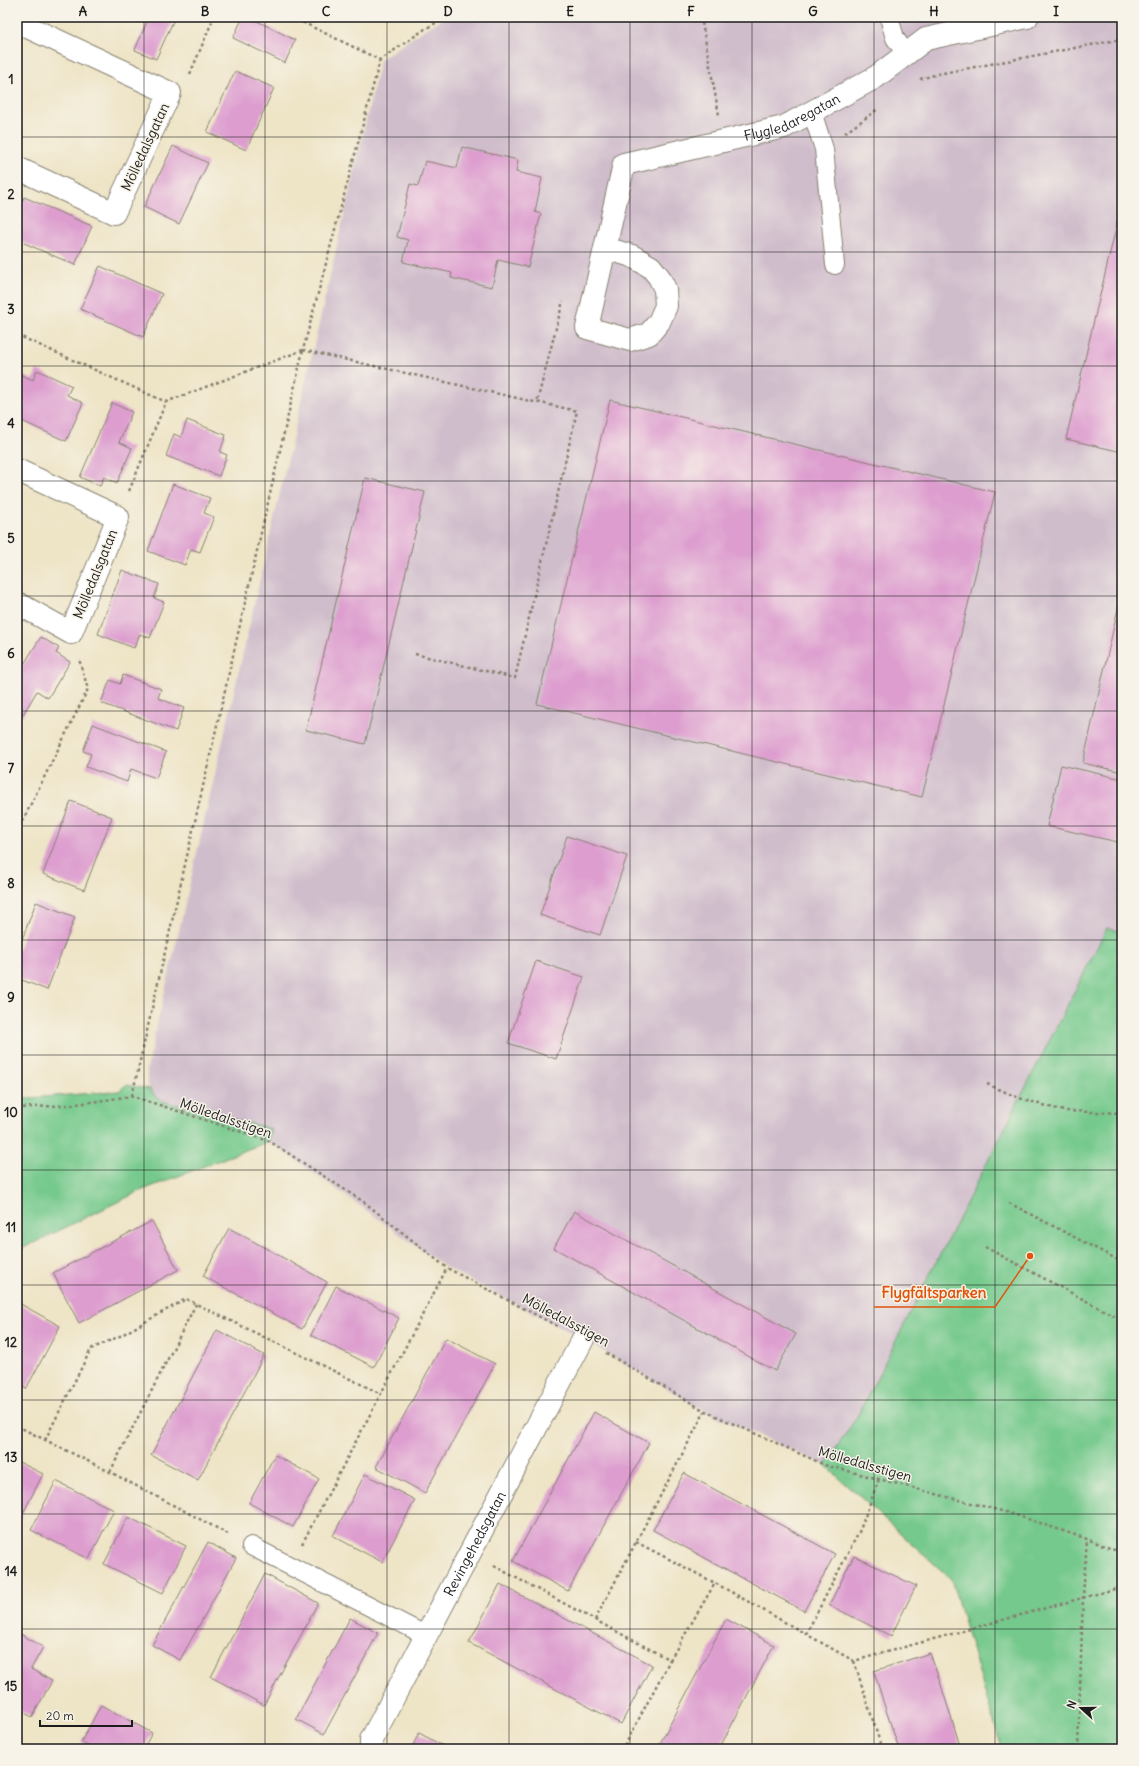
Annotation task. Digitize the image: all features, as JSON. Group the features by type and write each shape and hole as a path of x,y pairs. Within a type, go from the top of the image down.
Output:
{"street":[{"name":"Flygledaregatan","path":"605,248 624,164 784,127 876,77 926,39 1027,17"},
{"name":"Mölledalsgatan","path":"17,22 170,93 114,213 17,168"},
{"name":"Mölledalsgatan","path":"17,470 118,517 71,633 17,603"},
{"name":"Revingehedsgatan","path":"371,1749 371,1740 583,1339"}],"lane":[{"path":"889,17 895,38 906,54"},
{"path":"812,112 824,149 835,266"},
{"path":"251,1546 425,1636"}],"path":[{"path":"170,93 186,82 214,17"},
{"path":"292,17 380,60"},
{"path":"132,1096 303,350 380,60 425,29 446,17"},
{"path":"701,17 720,119"},
{"path":"914,83 938,74 1122,39"},
{"path":"824,149 880,108"},
{"path":"17,335 166,402 303,350 577,411"},
{"path":"118,517 166,402"},
{"path":"17,832 88,689 71,633"},
{"path":"988,1084 1019,1098 1064,1111 1122,1113"},
{"name":"Mölledalsstigen","path":"17,1108 70,1105 132,1096 269,1141 364,1202 447,1268 583,1339 705,1412 825,1465 1013,1514 1087,1539 1122,1553"},
{"path":"1009,1203 1122,1262"},
{"path":"985,1247 1122,1320"},
{"path":"291,1566 447,1268"},
{"path":"44,1440 91,1349 120,1336 186,1299 382,1394"},
{"path":"110,1472 196,1304"},
{"path":"596,1620 705,1412"},
{"path":"17,1426 110,1472 251,1546"},
{"path":"806,1634 860,1530 879,1479"},
{"path":"1078,1749 1083,1596 1087,1539"},
{"path":"636,1542 715,1583 854,1661 882,1749"},
{"path":"492,1564 670,1660"},
{"path":"622,1749 670,1660 715,1583"},
{"path":"854,1661 1083,1596 1122,1587"}],"shaded area":[{"path":"446,17 1122,17 1122,932 1107,928 858,1415 825,1465 705,1411 583,1339 447,1268 269,1141 271,1129 162,1101 155,1096 147,1082 147,1069 380,60 425,29"}],"green space":[{"path":"1107,928 1122,932 1122,1749 1002,1749 951,1579 825,1465 858,1415"},
{"path":"126,1085 150,1089 155,1096 162,1101 271,1129 269,1141 140,1191 17,1251 17,1099 119,1091"}],"building":[{"path":"149,17 175,17 156,59 135,50"},
{"path":"243,17 249,17 295,40 285,63 233,38"},
{"path":"235,71 274,88 246,150 207,132"},
{"path":"173,146 208,163 179,224 144,207"},
{"path":"462,147 518,160 516,172 542,178 535,212 541,214 528,267 498,260 492,287 451,278 452,273 403,262 408,240 397,237 410,184 418,186 425,161 457,168"},
{"path":"24,197 92,226 75,265 17,240 17,213"},
{"path":"1122,216 1122,452 1066,439 1118,219"},
{"path":"100,266 162,294 143,337 80,309"},
{"path":"37,370 72,386 67,395 83,403 66,441 17,419 17,373 33,380"},
{"path":"610,400 995,492 922,797 537,704"},
{"path":"112,403 132,412 119,442 132,448 117,483 104,477 100,486 80,477"},
{"path":"187,420 226,435 220,452 227,455 219,476 166,456 174,434 181,437"},
{"path":"365,478 425,492 365,744 306,730"},
{"path":"173,484 210,498 204,513 214,517 200,552 191,549 185,565 148,551"},
{"path":"122,570 159,584 154,598 164,602 150,638 140,634 134,648 98,634"},
{"path":"1122,595 1122,772 1083,763"},
{"path":"41,637 59,648 56,653 70,662 48,698 37,691 22,716 17,713 17,675"},
{"path":"123,675 161,689 158,698 184,708 176,731 101,703 110,680 120,684"},
{"path":"93,724 166,752 156,778 131,769 127,782 86,767 91,754 83,751"},
{"path":"1061,765 1122,779 1122,843 1047,826"},
{"path":"71,801 112,817 84,890 43,874"},
{"path":"567,836 627,856 600,935 540,915"},
{"path":"36,902 75,917 47,990 17,978 17,953"},
{"path":"536,961 584,977 556,1059 508,1043"},
{"path":"574,1211 796,1334 775,1371 554,1248"},
{"path":"152,1221 178,1270 79,1323 53,1273"},
{"path":"229,1228 327,1282 302,1329 203,1276"},
{"path":"336,1286 399,1318 374,1367 311,1335"},
{"path":"17,1302 60,1326 26,1389 17,1384"},
{"path":"217,1330 264,1355 198,1480 151,1455"},
{"path":"446,1338 495,1364 425,1493 376,1467"},
{"path":"594,1412 649,1443 568,1591 513,1561"},
{"path":"275,1455 319,1479 293,1527 249,1503"},
{"path":"17,1461 43,1474 19,1521 17,1520"},
{"path":"684,1473 835,1554 804,1611 653,1530"},
{"path":"365,1474 415,1500 382,1562 333,1536"},
{"path":"56,1481 114,1510 89,1559 31,1530"},
{"path":"128,1517 186,1546 163,1593 104,1564"},
{"path":"208,1542 236,1558 180,1660 152,1645"},
{"path":"854,1556 916,1586 891,1636 829,1605"},
{"path":"265,1574 318,1603 264,1705 211,1677"},
{"path":"500,1584 652,1665 621,1724 469,1643"},
{"path":"350,1618 378,1633 324,1734 296,1719"},
{"path":"726,1619 774,1645 719,1749 657,1749"},
{"path":"17,1632 43,1647 31,1669 52,1681 32,1717 17,1709"},
{"path":"930,1653 961,1749 899,1749 874,1671"},
{"path":"101,1705 152,1733 143,1749 93,1749 81,1742"},
{"path":"419,1733 449,1749 411,1749"}],"place":[{"name":"Flygfältsparken","path":"1030,1256"}]}
